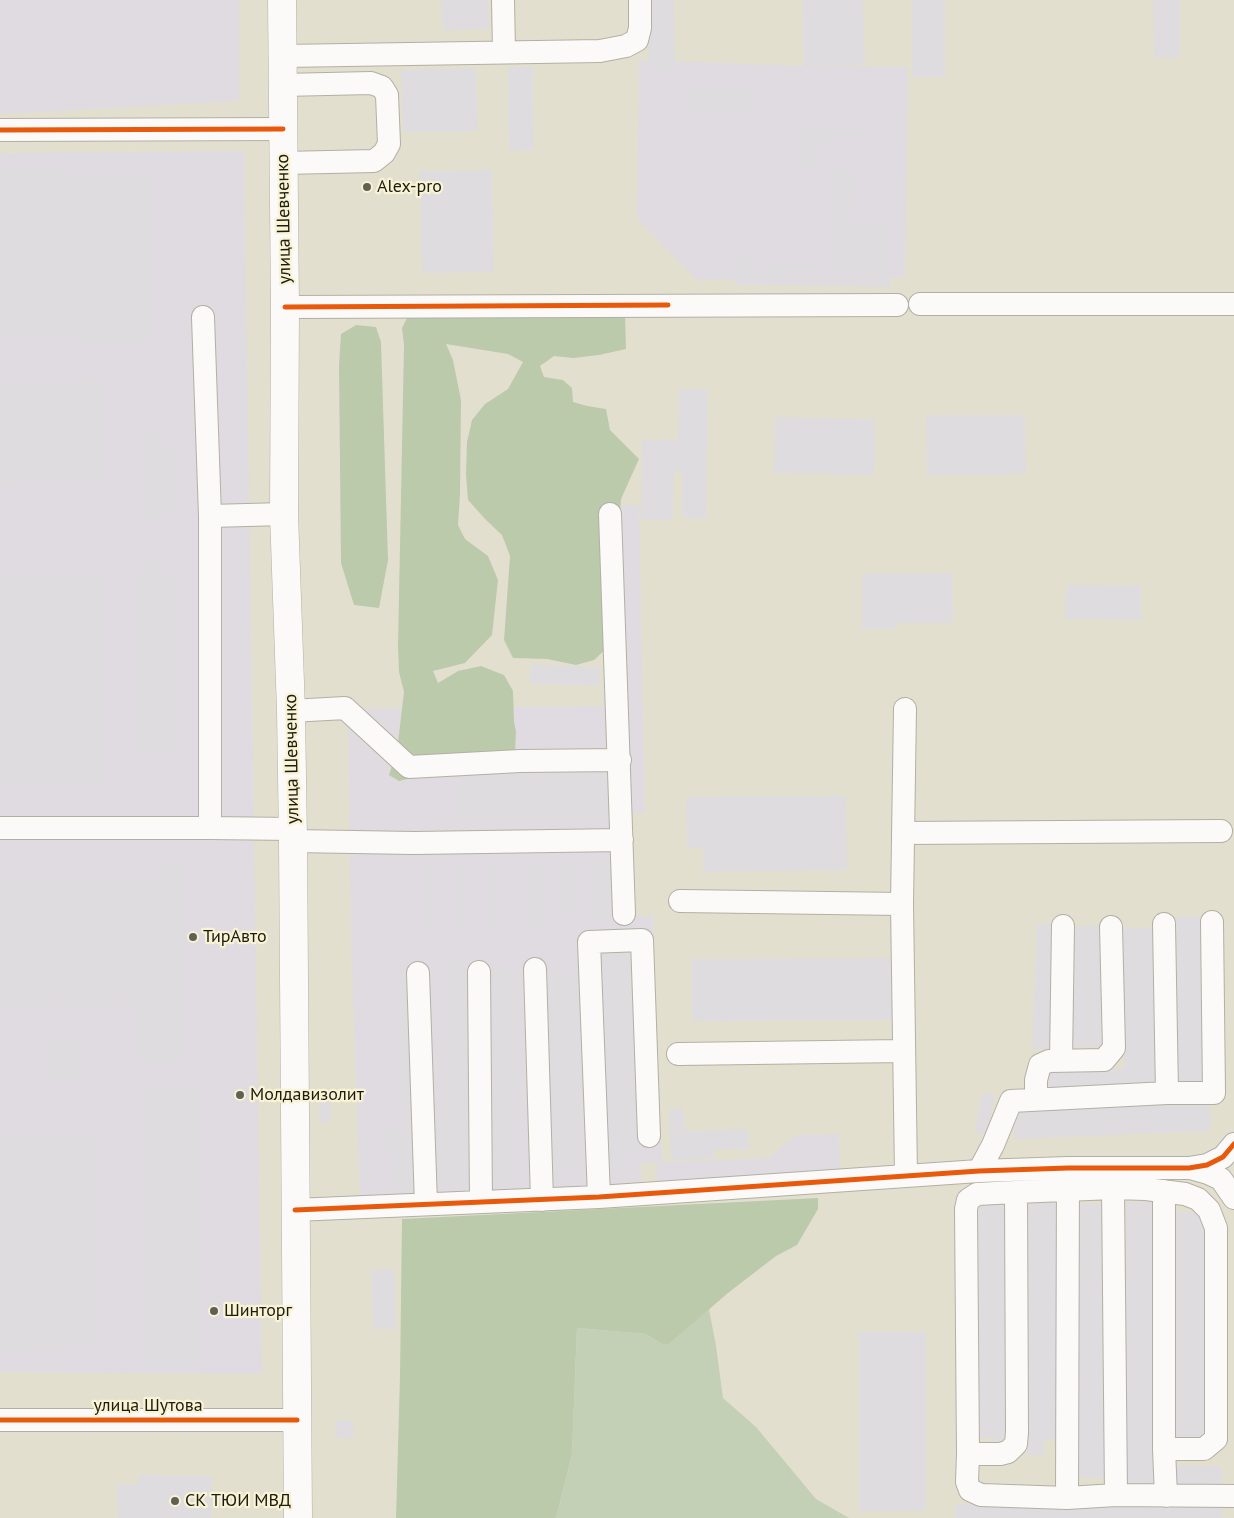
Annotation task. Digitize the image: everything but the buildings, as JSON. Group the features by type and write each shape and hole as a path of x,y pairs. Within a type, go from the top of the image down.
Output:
{"highway":[{"name":"улица Шевченко","path":"282,0 285,307 284,514 293,835 298,1518"}],"street":[{"path":"503,0 504,51"},
{"path":"282,56 600,50 626,46 637,40 640,28 640,0"},
{"path":"283,85 371,83 382,87 388,95 389,144 384,154 374,161 284,163"},
{"path":"0,130 283,129"},
{"path":"920,304 1234,304"},
{"path":"285,307 897,305"},
{"path":"203,318 210,516 210,828"},
{"path":"210,516 284,514"},
{"path":"610,514 624,914"},
{"path":"291,711 345,708 408,768 520,761 620,760"},
{"path":"905,709 902,904 906,1175"},
{"path":"0,828 210,828 414,842 622,840"},
{"path":"903,833 1221,830"},
{"path":"680,901 902,904"},
{"path":"979,1171 993,1145 1010,1101 1166,1093 1214,1093 1212,922"},
{"path":"1164,924 1166,1093"},
{"path":"1061,1060 1063,926"},
{"path":"1036,1099 1036,1080 1040,1065 1049,1061 1061,1060 1104,1060 1114,1048 1111,927"},
{"path":"599,1197 589,942 642,940 649,1136"},
{"path":"535,969 542,1200"},
{"path":"479,972 481,1202"},
{"path":"418,973 426,1204"},
{"path":"678,1054 903,1051"},
{"path":"296,1210 599,1197 979,1171 1068,1168 1189,1168 1207,1165 1223,1157 1234,1144"},
{"path":"1067,1498 1068,1168"},
{"path":"1189,1168 1221,1179 1234,1198"},
{"path":"1113,1188 1116,1495"},
{"path":"1164,1449 1204,1449 1216,1439 1216,1228 1209,1210 1198,1199 1185,1194 1113,1188 978,1194 968,1200 966,1209 967,1482 970,1490 981,1496 1067,1498 1116,1495 1234,1496"},
{"path":"1164,1191 1164,1449 1166,1496"},
{"path":"968,1454 1000,1454 1008,1452 1016,1444 1016,1192"},
{"name":"улица Шутова","path":"0,1420 297,1420"}],"shaded area":[{"path":"0,0 239,0 239,101 0,114"},
{"path":"639,60 804,66 908,67 905,277 697,280 637,218"},
{"path":"244,151 262,1374 0,1372 0,153"},
{"path":"622,505 639,505 645,813 628,813"},
{"path":"614,706 619,917 653,916 662,1162 641,1163 642,1187 360,1199 351,938 348,709"},
{"path":"839,1134 840,1172 657,1183 656,1163 768,1158 796,1135"}],"green space":[{"path":"625,314 626,349 573,358 554,356 540,366 544,377 563,380 572,388 573,402 606,409 610,430 639,459 621,499 609,646 594,660 576,665 547,659 513,658 504,640 510,556 502,535 468,500 466,475 467,442 472,420 485,404 508,389 523,362 508,354 446,344 453,360 461,400 458,525 465,539 488,556 498,580 492,635 465,663 433,671 438,683 458,671 481,666 504,675 513,691 516,732 515,752 399,781 389,775 397,751 404,692 399,672 398,646 404,345 402,328 408,316"},
{"path":"356,325 376,327 381,342 388,560 379,608 354,605 341,563 339,365 341,334"},
{"path":"818,1198 818,1209 797,1245 776,1256 728,1293 669,1344 662,1344 646,1334 577,1328 572,1454 556,1518 396,1518 402,1219"},
{"path":"709,1309 723,1398 756,1427 816,1499 849,1518 556,1518 572,1454 577,1328 646,1334 662,1344 669,1344"}],"cycle path":[{"path":"0,130 283,129"},
{"path":"285,307 668,305"},
{"path":"295,1210 599,1197 979,1171 1068,1168 1189,1168 1207,1165 1223,1157 1234,1144"},
{"path":"0,1420 297,1420"}],"place":[{"name":"Alex-pro","path":"367,187"},
{"name":"ТирАвто","path":"193,937"},
{"name":"Молдавизолит","path":"240,1095"},
{"name":"Шинторг","path":"214,1311"},
{"name":"СК ТЮИ МВД","path":"175,1501"}]}
